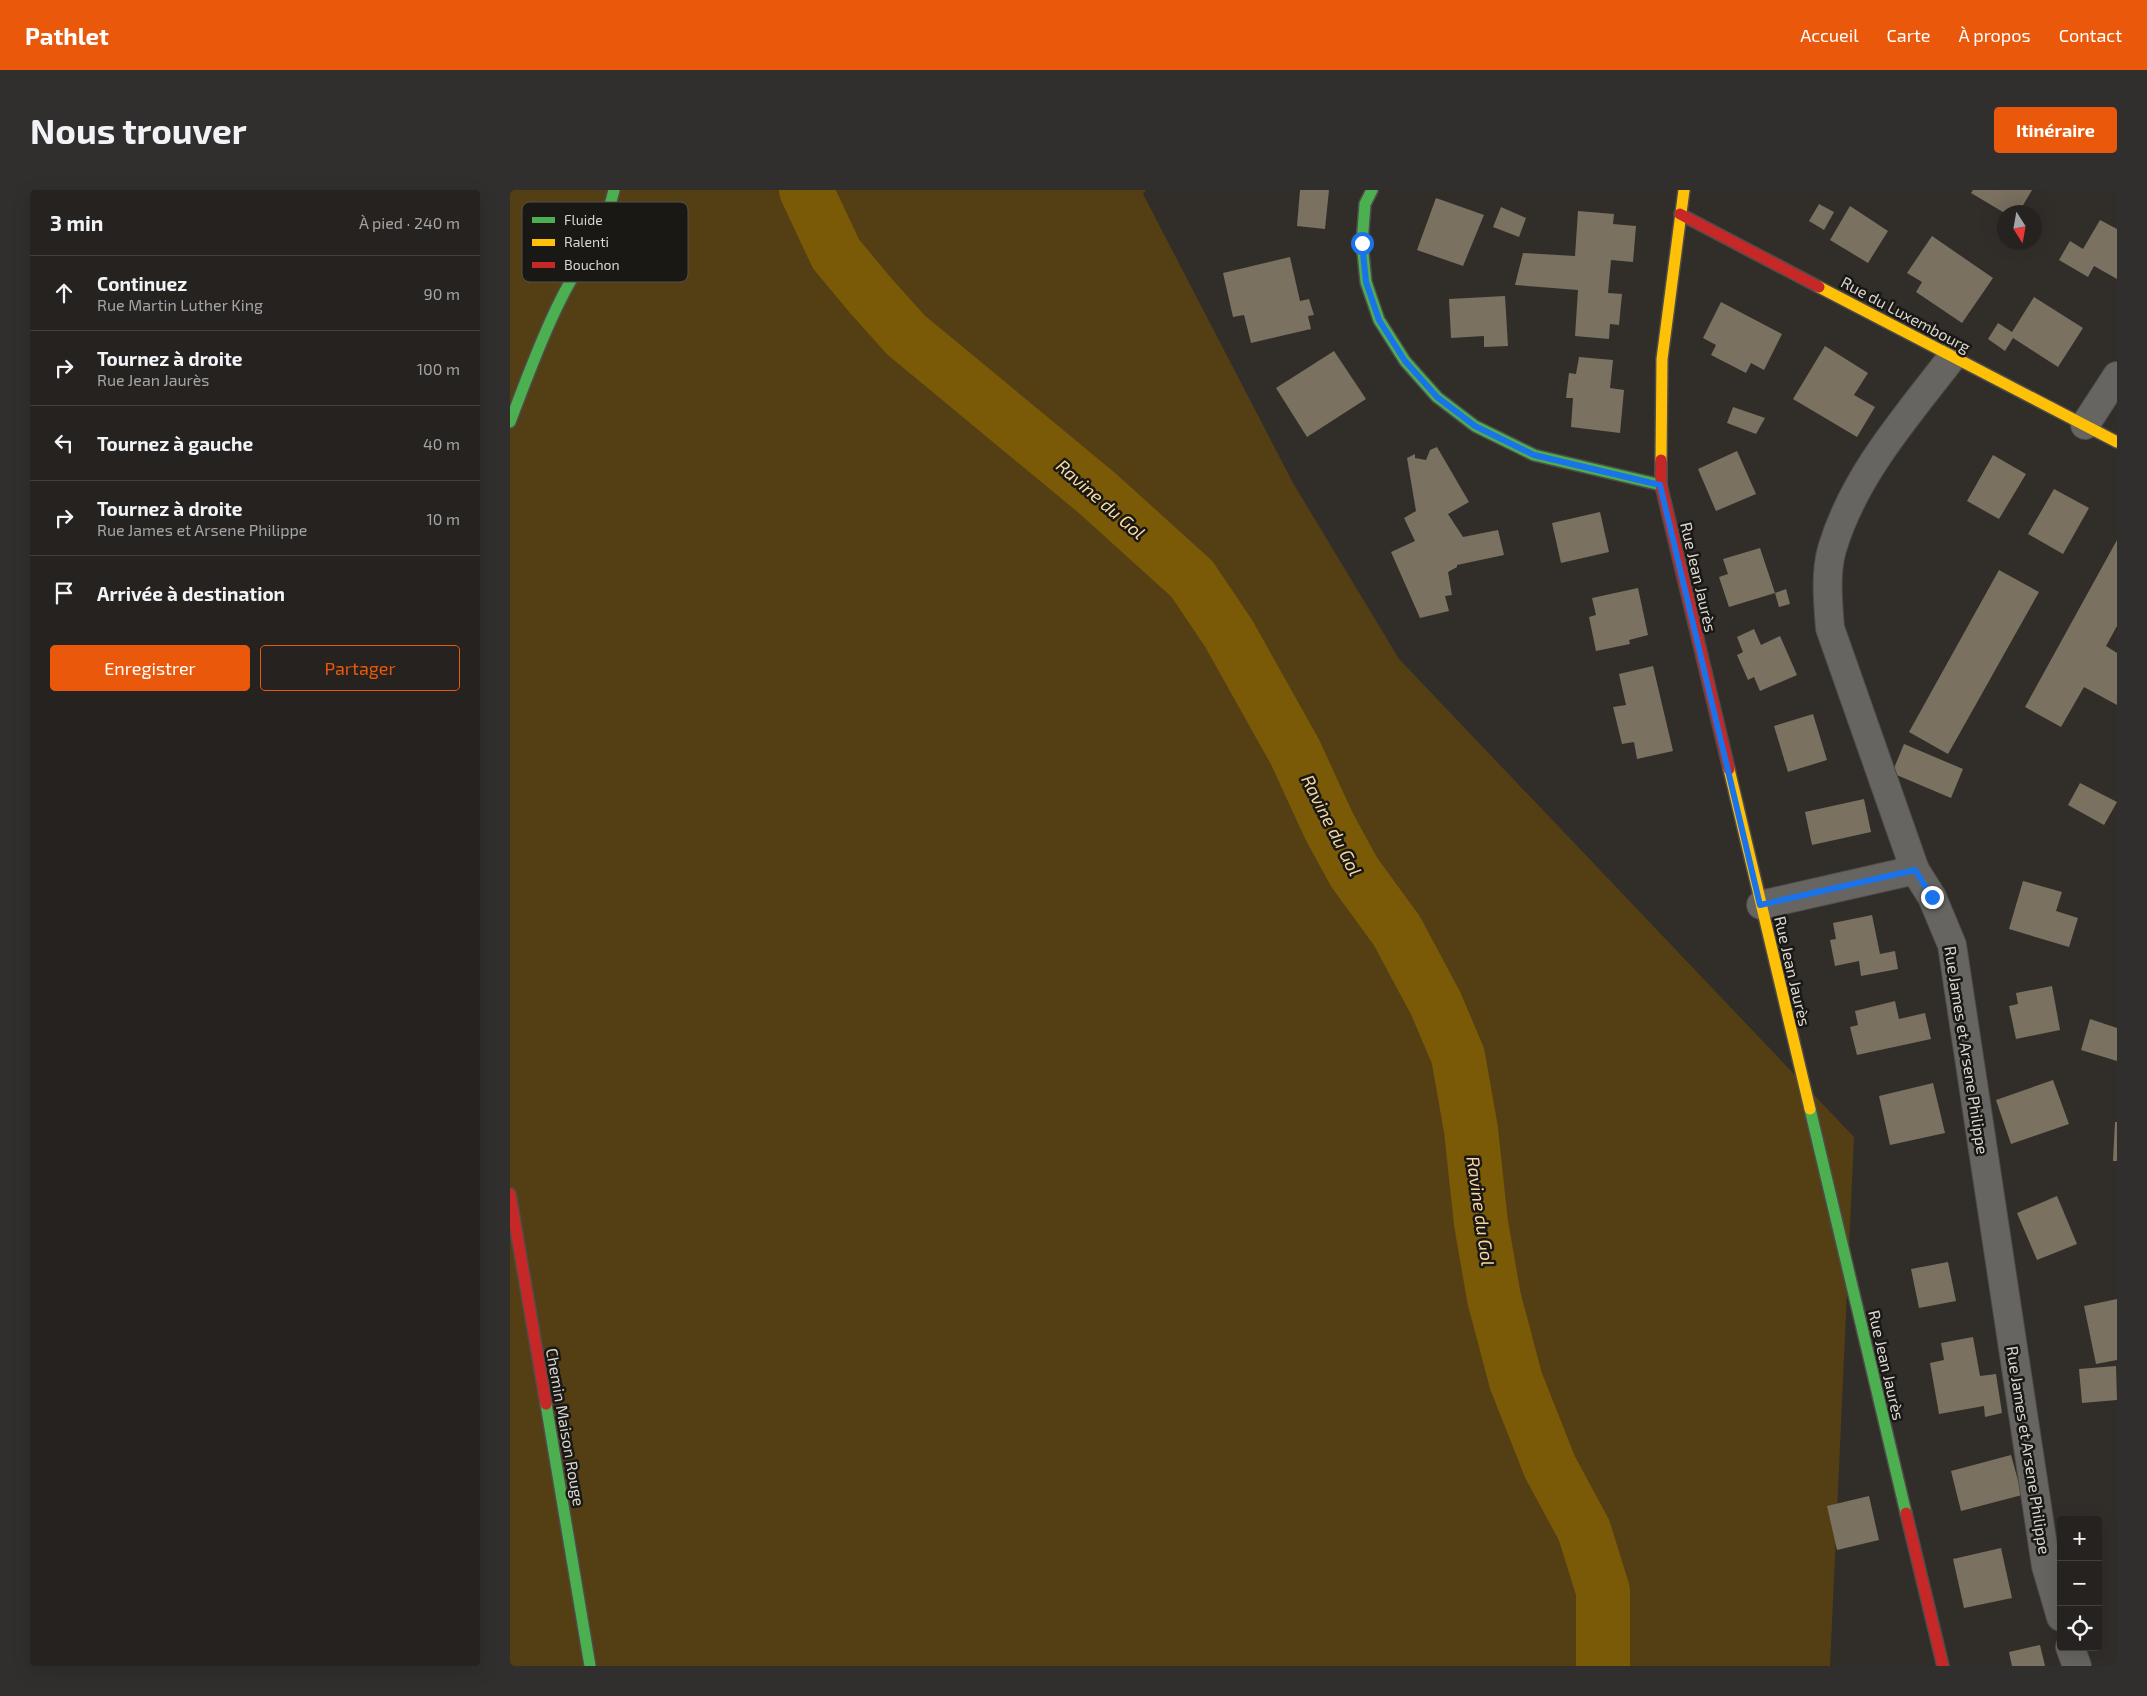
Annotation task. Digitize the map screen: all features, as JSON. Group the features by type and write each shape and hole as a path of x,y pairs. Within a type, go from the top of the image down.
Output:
{"street":[{"path":"1372,190 1365,204 1362,243 1366,282 1379,320 1405,361 1437,397 1475,426 1534,455 1660,485"},
{"name":"Rue Jean Jaurès","path":"1684,190 1662,359 1660,485 1943,1666"},
{"name":"Rue du Luxembourg","path":"1680,214 2117,442"},
{"path":"510,422 533,362 561,298 570,282"},
{"name":"Rue James et Arsene Philippe","path":"1953,356 1867,470 1847,509 1832,550 1827,588 1830,628 1915,870 1932,897 1952,944 2046,1566 2058,1606"},
{"path":"2085,425 2117,376"},
{"path":"1760,905 1915,870"},
{"name":"Chemin Maison Rouge","path":"510,1194 590,1666"},
{"path":"2071,1651 2076,1666"}],"shaded area":[{"path":"510,190 1146,190 1143,194 1293,483 1399,659 1854,1137 1830,1666 510,1666"}],"building":[{"path":"1300,190 1329,190 1325,229 1297,226"},
{"path":"1973,190 2032,190 2023,205 1997,205 1997,208 1971,193"},
{"path":"1436,198 1484,215 1463,266 1417,250"},
{"path":"1819,204 1834,212 1824,230 1809,221"},
{"path":"1850,206 1888,231 1868,263 1830,240"},
{"path":"1501,207 1526,218 1519,237 1493,227"},
{"path":"1578,211 1614,214 1613,224 1636,226 1633,262 1611,260 1608,293 1622,294 1619,325 1610,324 1609,339 1575,336 1578,290 1515,285 1523,253 1575,256"},
{"path":"2100,220 2117,229 2117,279 2094,266 2088,277 2059,260 2070,241 2083,249"},
{"path":"1932,236 1993,278 1962,323 1916,292 1922,282 1907,273"},
{"path":"1290,257 1300,301 1309,299 1314,315 1308,316 1311,329 1251,343 1244,315 1233,317 1223,273"},
{"path":"1505,296 1508,346 1484,347 1484,336 1451,338 1449,299"},
{"path":"2034,297 2083,328 2058,367 2013,338 2005,351 1988,339 1998,323 2012,332"},
{"path":"1721,302 1782,334 1764,370 1751,363 1746,373 1711,355 1716,345 1703,338"},
{"path":"1825,346 1868,373 1854,395 1875,407 1857,437 1793,399"},
{"path":"1334,351 1366,399 1307,437 1276,388"},
{"path":"1579,357 1613,360 1610,388 1624,390 1620,433 1571,427 1573,398 1566,398 1569,373 1576,374"},
{"path":"1733,407 1765,418 1756,434 1727,423"},
{"path":"1437,447 1469,502 1448,514 1463,537 1498,530 1504,555 1457,565 1457,567 1448,572 1452,595 1445,596 1449,611 1420,618 1391,552 1415,541 1404,518 1416,511 1407,458 1415,454 1415,458 1426,460 1430,450"},
{"path":"1737,451 1756,494 1716,511 1698,469"},
{"path":"1993,455 2026,474 1999,519 1967,501"},
{"path":"2054,489 2089,508 2063,554 2028,534"},
{"path":"1600,512 1609,552 1561,563 1552,523"},
{"path":"2117,540 2117,626 2106,646 2117,653 2117,705 2084,687 2061,727 2025,707"},
{"path":"1760,548 1775,593 1729,607 1719,577 1728,574 1723,559"},
{"path":"1999,570 2039,592 1948,754 1909,732"},
{"path":"1638,588 1648,635 1629,640 1630,644 1596,651 1589,617 1596,615 1592,598"},
{"path":"1786,589 1790,604 1779,607 1775,593"},
{"path":"1754,629 1761,645 1780,636 1797,675 1760,691 1754,677 1748,680 1737,655 1743,652 1737,637"},
{"path":"1653,666 1673,751 1637,759 1634,742 1622,744 1613,707 1626,705 1619,674"},
{"path":"1813,714 1827,760 1788,772 1774,726"},
{"path":"1904,744 1963,769 1951,798 1892,773"},
{"path":"2080,783 2117,802 2104,825 2068,805"},
{"path":"1864,799 1871,832 1812,845 1805,812"},
{"path":"2023,881 2062,892 2056,911 2078,918 2069,947 2009,929"},
{"path":"1872,915 1880,954 1895,951 1898,969 1861,976 1859,961 1835,966 1830,940 1836,939 1833,923"},
{"path":"2052,986 2060,1030 2016,1039 2009,1006 2018,1004 2016,993"},
{"path":"1895,1001 1899,1019 1925,1013 1931,1039 1857,1055 1850,1027 1858,1025 1855,1011"},
{"path":"2090,1019 2117,1028 2117,1061 2081,1050"},
{"path":"2053,1080 2069,1124 2011,1144 1996,1100"},
{"path":"1933,1083 1945,1133 1890,1145 1879,1096"},
{"path":"2115,1122 2117,1122 2117,1161 2113,1161"},
{"path":"2057,1196 2077,1244 2037,1260 2017,1213"},
{"path":"1948,1262 1956,1301 1919,1308 1911,1269"},
{"path":"2117,1299 2117,1360 2096,1364 2084,1306"},
{"path":"1973,1337 1980,1376 1996,1374 2002,1413 1985,1417 1984,1406 1939,1414 1930,1363 1944,1360 1941,1343"},
{"path":"2116,1366 2117,1400 2082,1403 2079,1369"},
{"path":"2011,1455 2022,1495 1961,1511 1951,1471"},
{"path":"1869,1496 1879,1540 1837,1550 1827,1506"},
{"path":"2001,1548 2012,1598 1964,1608 1953,1559"},
{"path":"2040,1645 2045,1666 2012,1666 2009,1652"}],"waterway":[{"name":"Ravine du Gol","path":"806,190 836,254 906,335 1097,493 1192,579 1229,634 1295,752 1329,826 1354,872 1397,931 1436,1004 1458,1056 1471,1130 1481,1223 1494,1298 1516,1381 1550,1467 1584,1530 1603,1591 1603,1666"}],"traffic: fast":[{"path":"611,202 614,190"},
{"path":"1372,190 1365,204 1362,243 1366,282 1379,320 1405,361 1437,397 1475,426 1534,455 1661,485"},
{"path":"510,422 547,329 570,282"},
{"path":"1810,1109 1906,1513"},
{"path":"546,1404 590,1666"}],"traffic: slow":[{"path":"1661,460 1662,359 1684,190"},
{"path":"1819,287 2117,442"},
{"path":"1729,769 1810,1109"}],"traffic: jam":[{"path":"1680,214 1819,287"},
{"path":"1661,460 1661,485 1729,769"},
{"path":"510,1194 546,1404"},
{"path":"1906,1513 1943,1666"}],"route":[{"path":"1362,243 1366,282 1379,320 1405,361 1437,397 1475,426 1534,455 1660,485 1760,905 1915,870 1932,897"}]}
